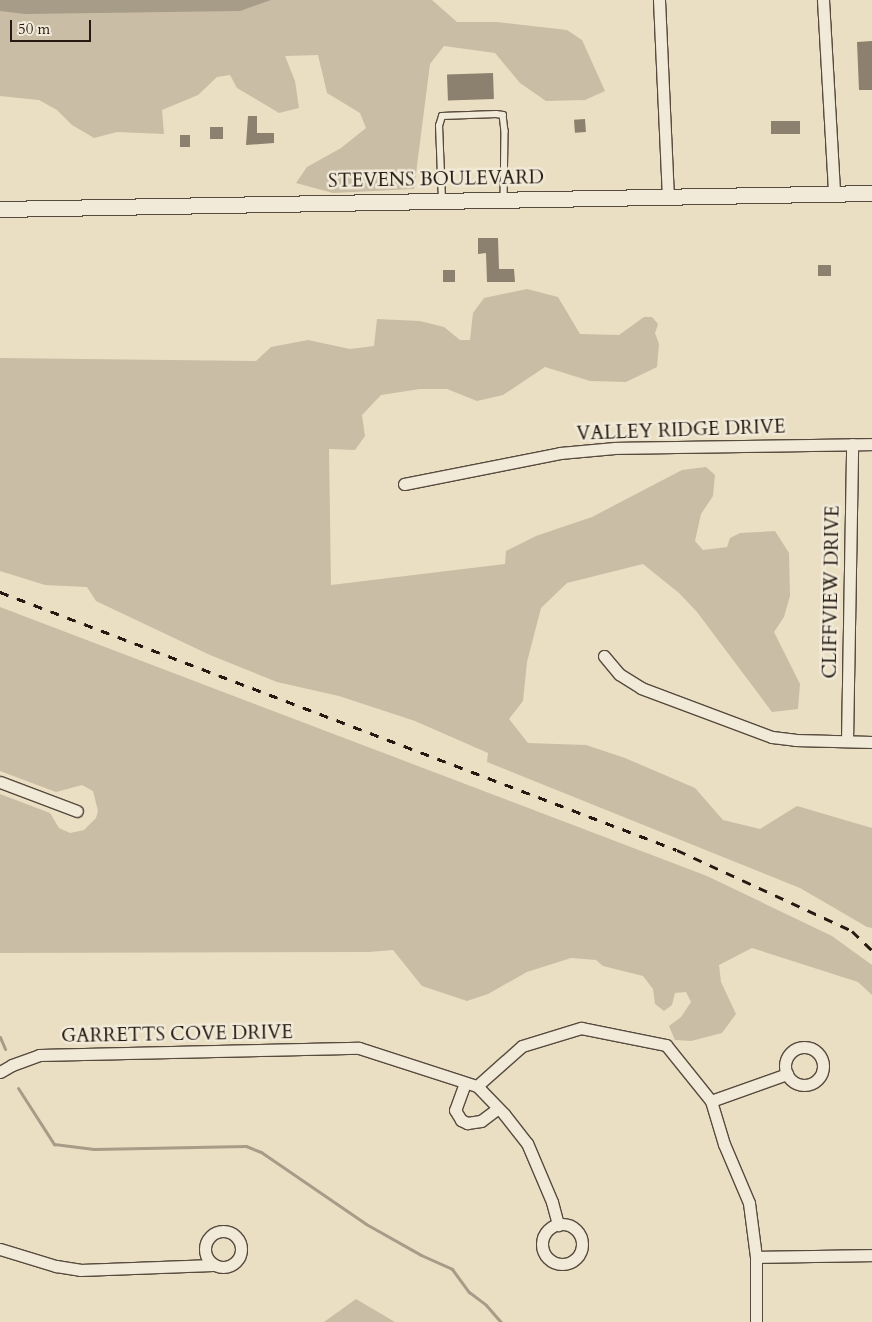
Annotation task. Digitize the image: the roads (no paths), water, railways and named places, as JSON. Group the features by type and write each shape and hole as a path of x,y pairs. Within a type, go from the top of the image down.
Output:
{"street":[{"path":"659,0 668,196"},
{"path":"823,0 834,193"},
{"name":"STEVENS BOULEVARD","path":"0,209 872,193"},
{"name":"CLIFFVIEW DRIVE","path":"847,741 852,444"},
{"name":"VALLEY RIDGE DRIVE","path":"404,484 560,453 615,448 872,444"},
{"path":"604,656 619,674 642,688 772,737 795,740 872,742"},
{"path":"0,782 77,811"},
{"path":"498,1108 481,1121 467,1123 461,1120 455,1110 471,1085 522,1046 581,1028 666,1045 711,1101 724,1144 749,1203 756,1257 756,1322"},
{"name":"GARRETTS COVE DRIVE","path":"0,1072 12,1065 39,1056 359,1048 471,1085"},
{"path":"711,1101 787,1074"},
{"path":"471,1085 498,1108 527,1143 552,1202 558,1225"},
{"path":"0,1249 56,1266 80,1270 213,1265"},
{"path":"756,1257 872,1255"}],"lane":[{"path":"442,200 439,126 442,116 496,114 503,115 504,199"}],"waterway":[{"path":"0,1037 5,1049"},
{"path":"18,1088 54,1144 94,1149 246,1146 261,1152 366,1224 421,1255 452,1269 469,1292 486,1305 501,1322"}],"railway":[{"path":"0,592 677,850 852,931 872,950"}]}
